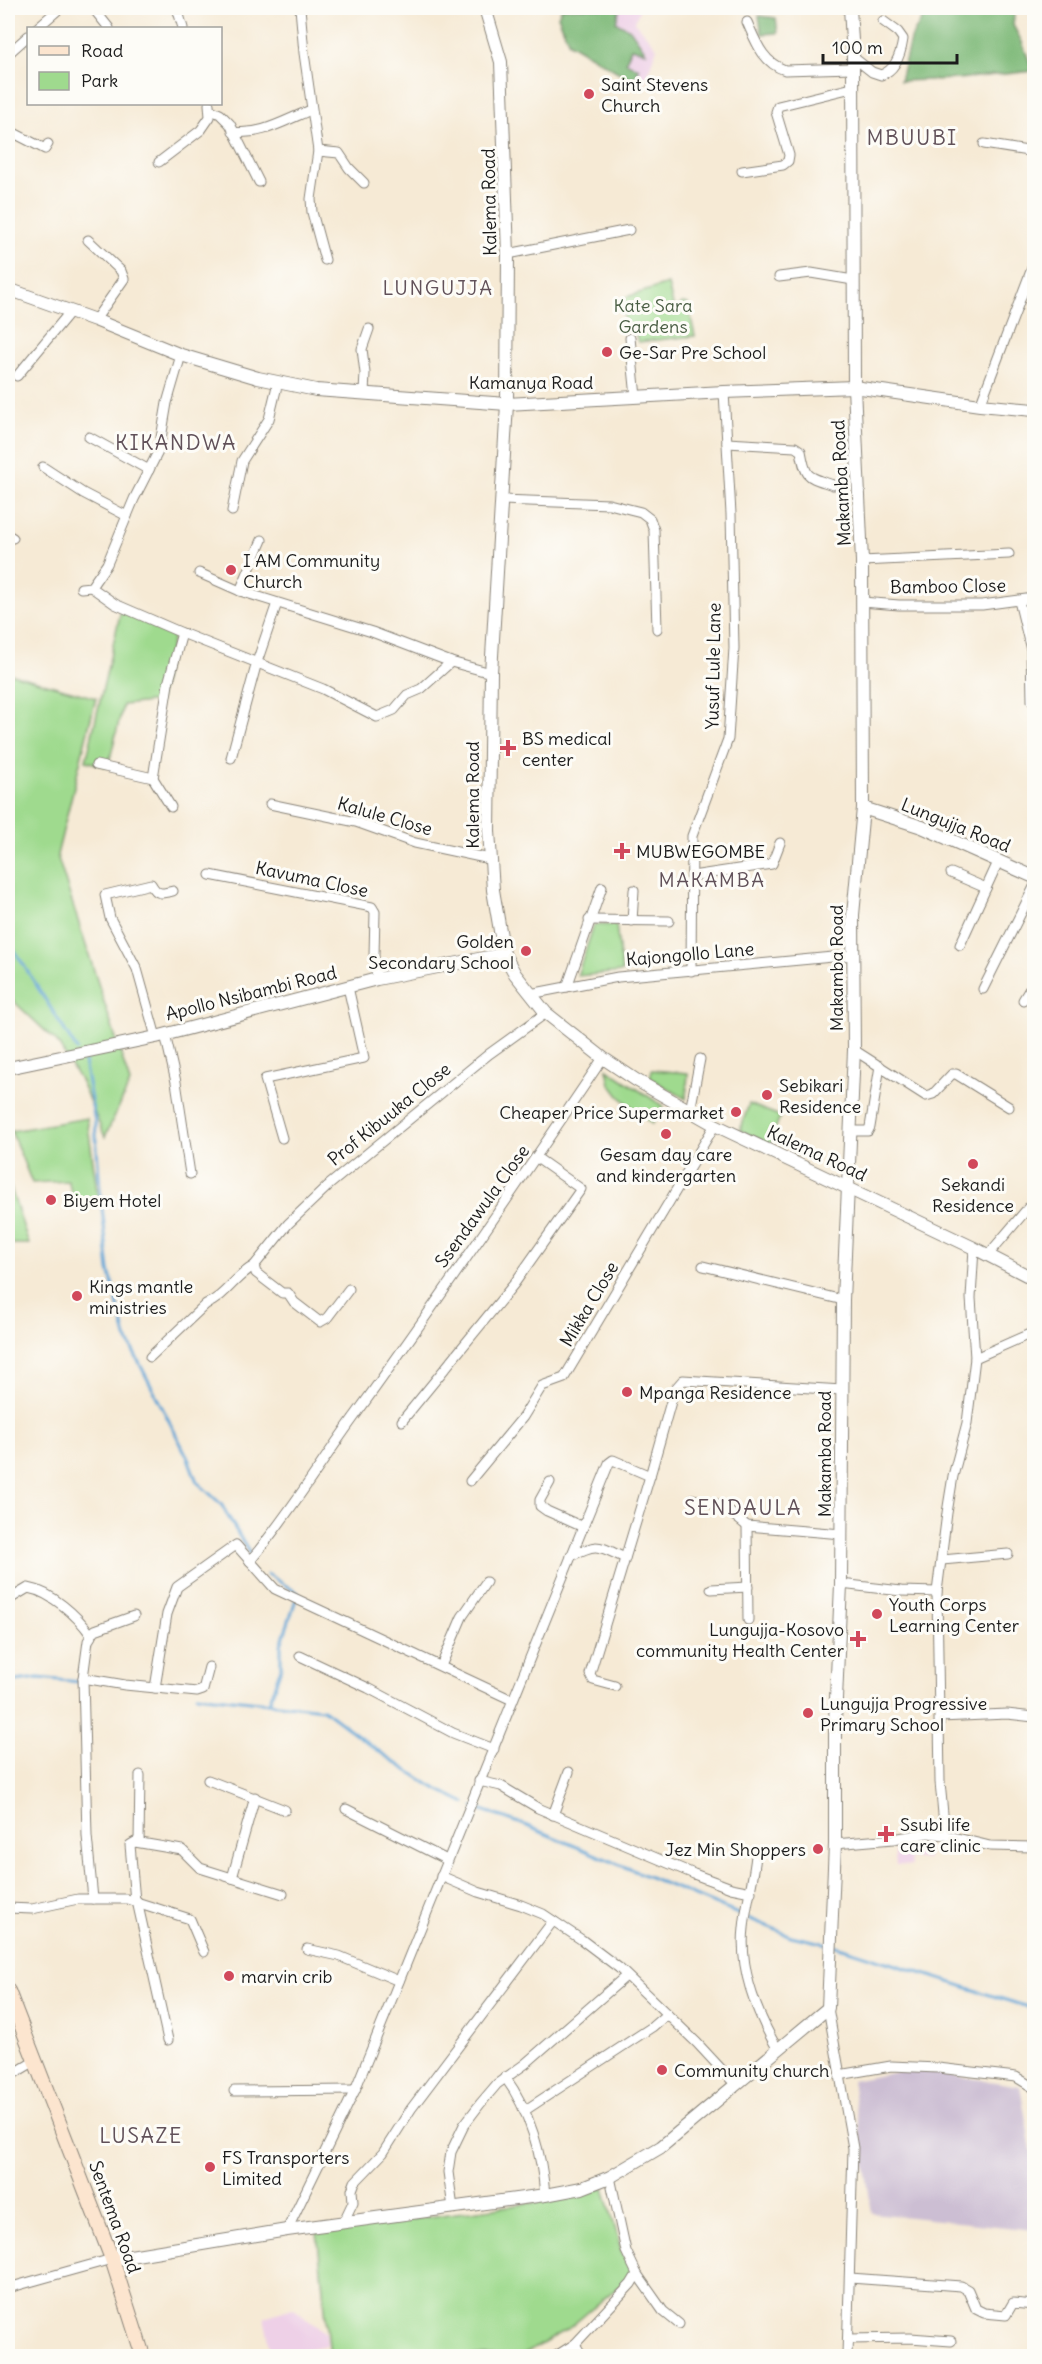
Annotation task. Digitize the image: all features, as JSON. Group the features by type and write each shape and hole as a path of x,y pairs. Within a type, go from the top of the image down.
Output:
{"main road":[{"name":"Sentema Road","path":"8,1991 112,2259 143,2356"}],"street":[{"path":"38,27 60,8"},
{"path":"93,8 108,27"},
{"path":"177,8 183,27"},
{"path":"300,8 311,110 318,151 311,199 312,212 325,260"},
{"name":"Kalema Road","path":"485,8 502,71 508,254 507,404 491,673 490,859 504,954 530,994 546,1012 603,1058 715,1125 1035,1279"},
{"name":"Makamba Road","path":"828,2008 835,1844 835,1722 842,1584 843,1300 854,1050 853,915 863,808 862,561 854,387 853,62 850,8"},
{"path":"747,22 763,57 780,69 853,62 881,75 892,69 899,56 903,39 898,32 883,21"},
{"path":"8,54 27,37"},
{"path":"742,171 783,165 788,161 789,155 776,112 778,106 852,88"},
{"path":"210,107 226,119 259,182"},
{"path":"159,162 201,130 210,117 210,107"},
{"path":"233,132 253,133 264,130 311,110"},
{"path":"8,130 45,149 48,144"},
{"path":"984,144 1035,152"},
{"path":"318,151 339,153 349,168 364,183"},
{"path":"508,254 628,230"},
{"path":"88,240 121,272 124,279 95,320"},
{"path":"980,405 1035,263"},
{"path":"779,277 811,273 853,280"},
{"name":"Kamanya Road","path":"8,289 95,320 181,355 316,390 507,404 854,387 1034,411"},
{"path":"17,376 70,312"},
{"path":"364,393 365,373 362,349 369,329"},
{"path":"630,338 636,398"},
{"path":"181,355 167,403 162,439 149,471 107,564 86,588 115,604 182,633 323,689 377,717 394,710 407,695 421,689 451,662"},
{"path":"232,511 242,461 269,419 278,382"},
{"name":"Yusuf Lule Lane","path":"691,971 692,836 728,739 730,726 734,648 731,514 724,392"},
{"path":"89,437 149,471"},
{"path":"727,443 795,447 801,451 804,471 809,476 833,485"},
{"path":"43,467 83,493 127,516"},
{"path":"502,500 609,504 642,512 648,516 654,530 657,629"},
{"path":"240,591 262,540"},
{"path":"862,561 1009,554"},
{"path":"198,573 240,591 372,632 451,662 491,673"},
{"name":"Bamboo Close","path":"862,602 898,605 982,605 1035,598"},
{"path":"1019,601 1031,650 1032,701"},
{"path":"231,758 257,662 277,603"},
{"path":"171,807 153,778 168,684 182,633"},
{"path":"96,765 153,778"},
{"name":"Kalule Close","path":"270,804 356,822 415,843 490,859"},
{"name":"Lungujja Road","path":"863,808 922,827 1035,877"},
{"path":"692,876 772,864 780,843"},
{"path":"960,945 998,862"},
{"path":"951,873 986,888"},
{"name":"Kavuma Close","path":"210,874 370,906 375,912 374,956 377,980"},
{"path":"172,891 162,894 155,892 151,884 105,895 110,918 138,969 176,1082 190,1174"},
{"path":"567,987 602,887"},
{"path":"983,989 1035,887"},
{"path":"632,921 634,890"},
{"path":"589,920 669,921"},
{"name":"Apollo Nsibambi Road","path":"8,1068 160,1035 377,980 504,954"},
{"name":"Kajongollo Lane","path":"530,994 618,977 854,955"},
{"path":"1023,1000 1035,982"},
{"path":"282,1138 265,1078 364,1058 348,987"},
{"name":"Prof Kibuuka Close","path":"150,1357 206,1304 217,1299 247,1269 254,1266 288,1224 330,1184 489,1054 546,1012"},
{"path":"854,1050 926,1096 933,1094 952,1074 956,1074 1009,1107"},
{"name":"Ssendawula Close","path":"253,1557 387,1371 496,1212 537,1158 603,1058"},
{"path":"690,1111 700,1059"},
{"path":"851,1131 868,1131 870,1127 880,1066"},
{"name":"Mikka Close","path":"470,1481 523,1417 542,1386 564,1378 715,1125"},
{"path":"402,1421 514,1284 581,1189 537,1158"},
{"path":"988,1255 1035,1201"},
{"path":"945,1835 940,1782 937,1592 954,1476 968,1423 975,1358 971,1298 974,1248"},
{"path":"254,1266 256,1273 282,1293 288,1293 294,1302 320,1322 327,1318 349,1289"},
{"path":"703,1266 843,1300"},
{"path":"975,1358 1035,1332"},
{"path":"615,1686 590,1677 672,1398 682,1380 842,1390"},
{"path":"287,2230 355,2090 610,1461 613,1460 650,1476"},
{"path":"550,1482 540,1500 540,1506 583,1527"},
{"path":"692,1499 721,1505 747,1526 842,1534"},
{"path":"747,1526 748,1620"},
{"path":"155,1688 167,1614 177,1587 236,1545 253,1557 275,1589 512,1700"},
{"path":"571,1556 591,1546 600,1546 626,1558"},
{"path":"942,1560 1008,1554"},
{"path":"441,1666 462,1617 486,1582"},
{"path":"842,1584 901,1591 937,1592"},
{"path":"711,1589 748,1587"},
{"path":"8,1600 28,1588 40,1590 62,1606 91,1635"},
{"path":"93,1899 87,1836 83,1678 91,1635 103,1627 134,1616"},
{"path":"300,1656 368,1688 453,1733 494,1749"},
{"path":"83,1678 197,1692 203,1690 209,1667"},
{"path":"940,1717 1007,1714 1035,1717"},
{"path":"553,1815 569,1772"},
{"path":"139,1842 140,1775"},
{"path":"208,1780 285,1810"},
{"path":"479,1780 501,1786 553,1815 694,1874 731,1888 751,1892"},
{"path":"232,1878 255,1797"},
{"path":"346,1809 447,1860"},
{"path":"835,1844 893,1839 928,1833 990,1846 1035,1847"},
{"path":"168,2040 136,1901 130,1845 132,1842 182,1850 200,1868 283,1894"},
{"path":"756,1855 744,1927 743,1947 747,1973 758,2012 778,2050"},
{"path":"441,1876 478,1892 521,1905 553,1921 582,1940 667,2014 736,2085"},
{"path":"8,1908 32,1909 70,1899 136,1901 190,1919 204,1952"},
{"path":"343,2223 353,2202 352,2190 355,2182 383,2153 411,2109 553,1921"},
{"path":"307,1949 339,1956 399,1981"},
{"path":"453,2208 449,2162 456,2140 487,2094 626,1976"},
{"path":"8,2288 112,2259 287,2230 582,2188 610,2177 661,2147 828,2008"},
{"path":"828,2008 852,2148 848,2356"},
{"path":"524,2111 652,2027 667,2014"},
{"path":"8,2077 35,2061"},
{"path":"839,2075 891,2066 948,2069 1016,2077 1035,2088"},
{"path":"505,2078 517,2094 524,2111 542,2164 545,2195"},
{"path":"234,2091 355,2090"},
{"path":"610,2177 626,2251 637,2274 663,2311 679,2324"},
{"path":"556,2356 575,2344 631,2284 637,2274"},
{"path":"850,2278 961,2286 968,2290 976,2309 984,2313 1006,2315 1013,2303 1035,2305"},
{"path":"848,2339 910,2338 951,2341"},
{"path":"575,2344 582,2356"}],"shaded area":[{"path":"566,8 640,8 635,22 657,48 644,83 603,60"},
{"path":"928,1844 928,1860 910,1858 911,1866 896,1865 894,1846"},
{"path":"913,2069 1020,2086 1034,2167 1034,2230 872,2213 852,2081"},
{"path":"293,2308 326,2333 327,2345 272,2356 264,2317"}],"green space":[{"path":"562,8 620,8 616,22 630,29 646,52 631,48 626,62 639,69 633,81 569,43 558,16"},
{"path":"928,8 1015,8 1013,25 1033,71 958,79 900,81 910,40"},
{"path":"759,16 776,18 778,33 762,34"},
{"name":"Kate Sara Gardens","path":"668,284 673,305 679,307 682,303 688,304 695,336 638,342 633,326 625,328 623,298"},
{"path":"121,610 174,633 159,701 123,705 108,767 86,761"},
{"path":"8,673 96,698 57,855 130,1083 105,1137 81,1082 57,1042 8,996"},
{"path":"594,925 616,925 622,972 577,976"},
{"path":"607,1069 663,1106 652,1124 619,1096 610,1084"},
{"path":"652,1070 688,1073 686,1099 650,1078"},
{"path":"749,1104 780,1116 770,1145 740,1130"},
{"path":"87,1118 99,1205 75,1204 68,1181 32,1183 11,1131"},
{"path":"8,1180 29,1244 8,1244"},
{"path":"604,2187 622,2253 633,2274 568,2329 522,2356 330,2356 317,2232 561,2199"}],"waterway":[{"path":"8,940 77,1050"},
{"path":"81,1056 84,1061 95,1122 109,1270 126,1337 188,1458 197,1482 221,1504 251,1556"},
{"path":"267,1574 298,1593 281,1645 281,1667 269,1703"},
{"path":"8,1682 38,1678 80,1682"},
{"path":"197,1695 323,1709 384,1755 431,1786 465,1803"},
{"path":"474,1807 522,1824 791,1936 827,1944"},
{"path":"833,1945 1034,2009"}],"place":[{"name":"Saint Stevens Church","path":"589,94"},
{"name":"Ge-Sar Pre School","path":"607,352"},
{"name":"I AM Community Church","path":"231,570"},
{"name":"BS medical center","path":"508,748"},
{"name":"MUBWEGOMBE","path":"622,851"},
{"name":"Golden Secondary School","path":"526,951"},
{"name":"Sebikari Residence","path":"767,1095"},
{"name":"Cheaper Price Supermarket","path":"736,1112"},
{"name":"Gesam day care and kindergarten","path":"666,1134"},
{"name":"Sekandi Residence","path":"973,1164"},
{"name":"Biyem Hotel","path":"51,1200"},
{"name":"Kings mantle ministries","path":"77,1296"},
{"name":"Mpanga Residence","path":"627,1392"},
{"name":"Youth Corps Learning Center","path":"877,1614"},
{"name":"Lungujja-Kosovo community Health Center","path":"858,1639"},
{"name":"Lungujja Progressive Primary School","path":"808,1713"},
{"name":"Ssubi life care clinic","path":"886,1834"},
{"name":"Jez Min Shoppers","path":"818,1849"},
{"name":"marvin crib","path":"229,1976"},
{"name":"Community church","path":"662,2070"},
{"name":"FS Transporters Limited","path":"210,2167"}],"district":[{"name":"MBUUBI","path":"912,137"},
{"name":"LUNGUJJA","path":"438,287"},
{"name":"KIKANDWA","path":"176,442"},
{"name":"MAKAMBA","path":"712,879"},
{"name":"SENDAULA","path":"743,1507"},
{"name":"LUSAZE","path":"141,2135"}]}
